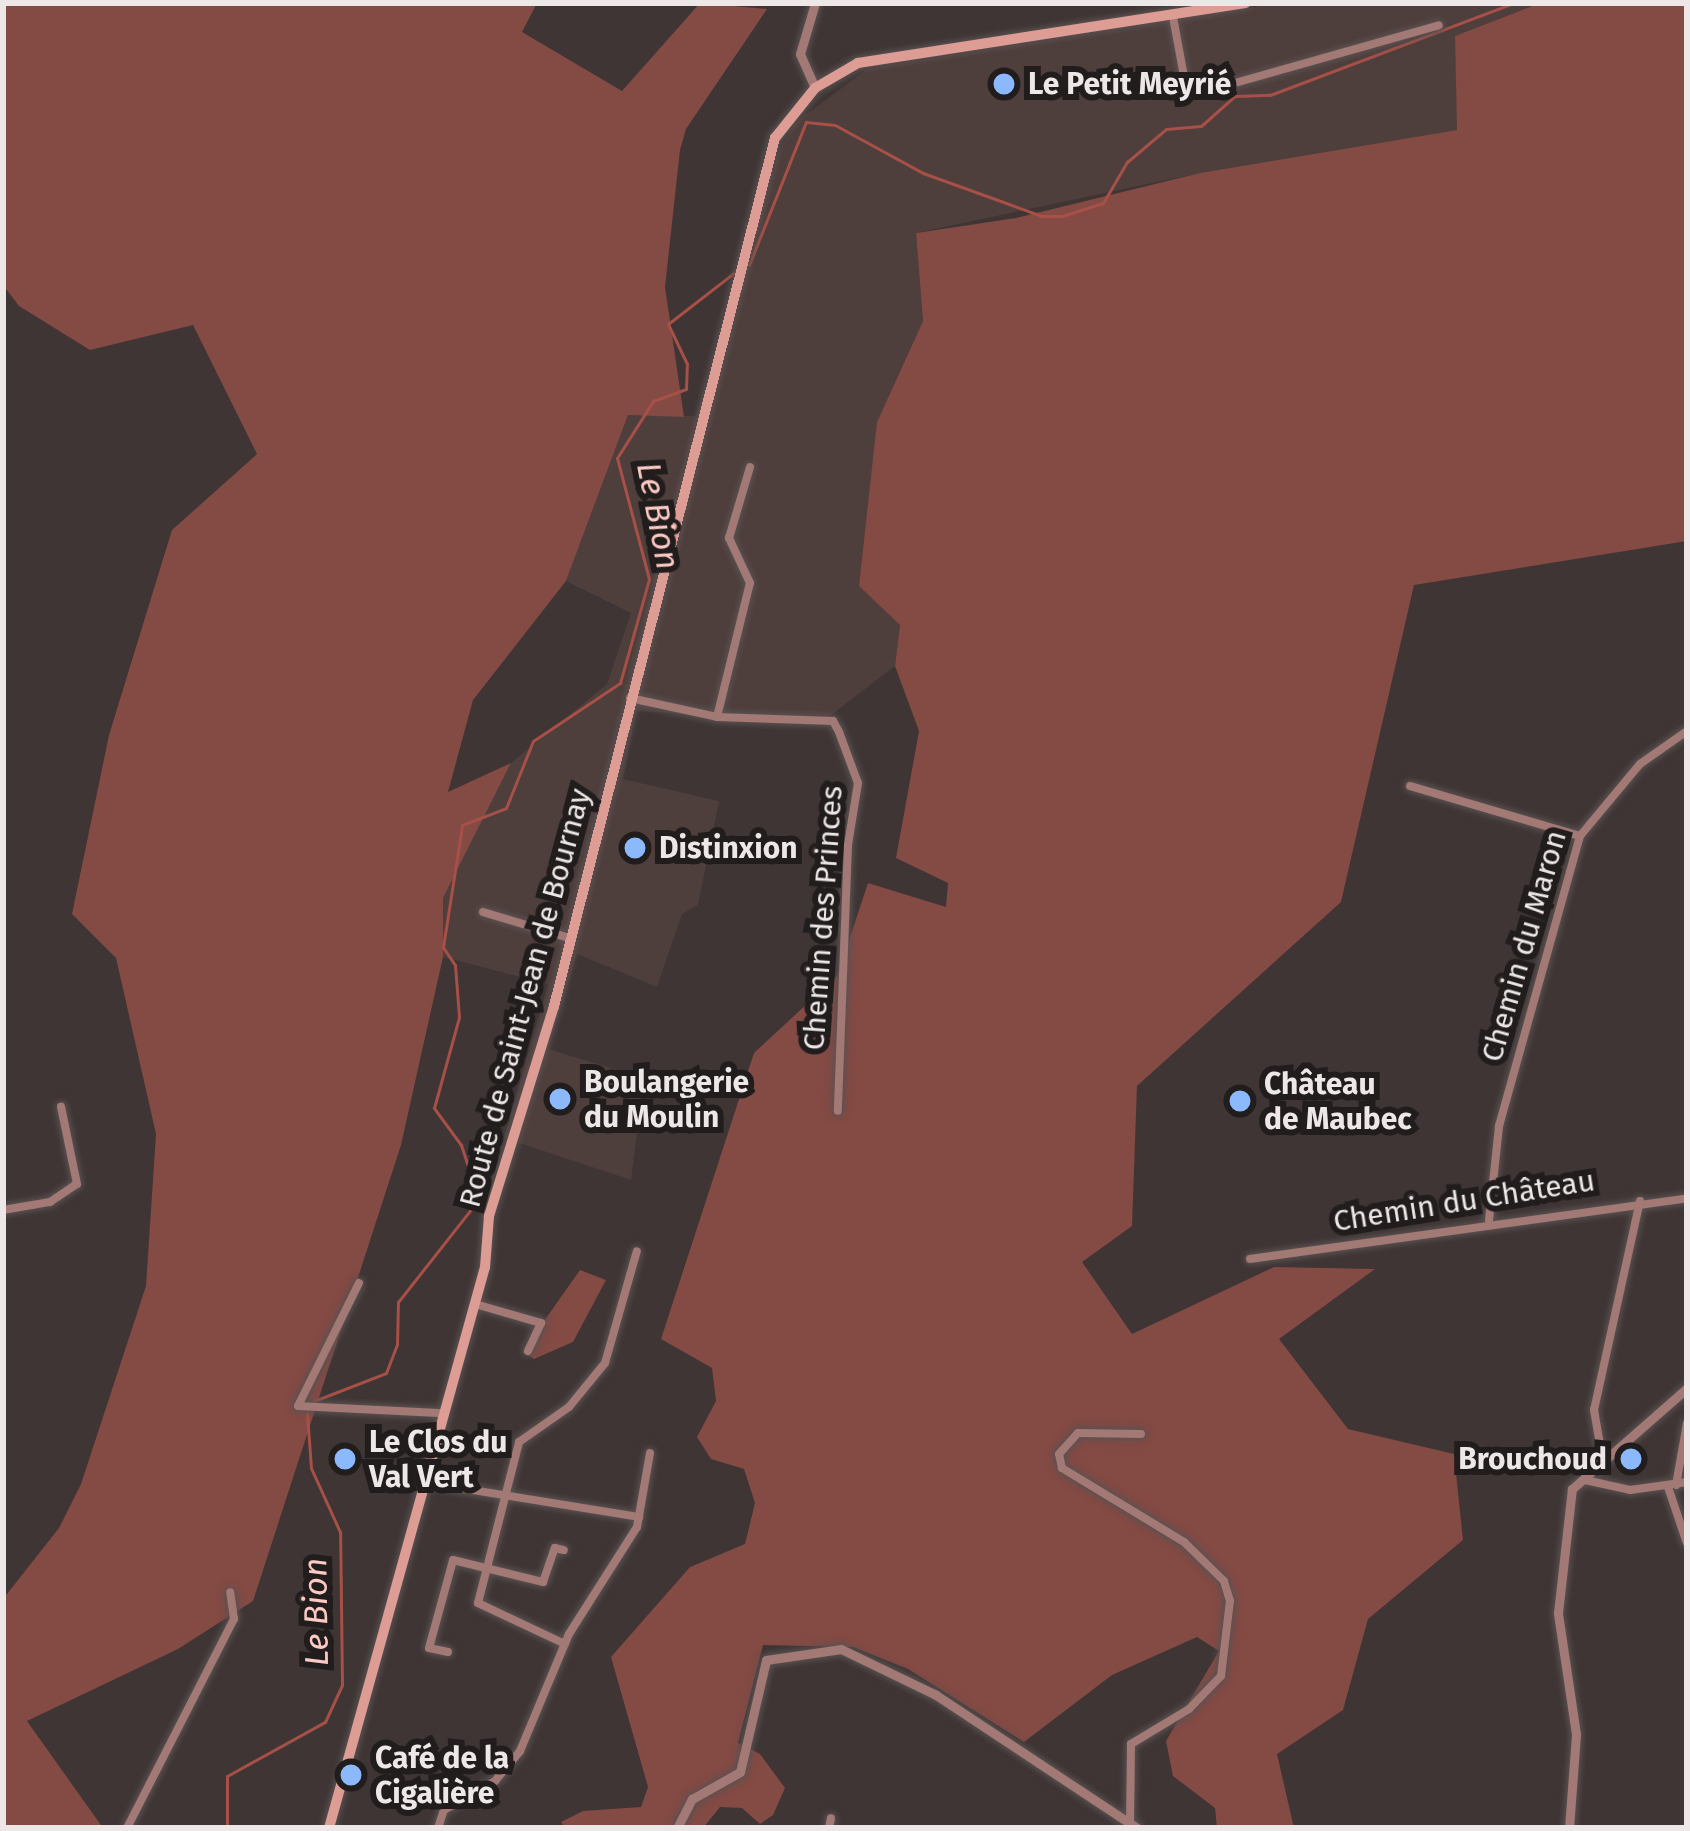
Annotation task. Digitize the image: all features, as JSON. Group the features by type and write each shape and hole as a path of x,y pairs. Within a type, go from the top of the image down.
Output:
{"main road":[{"path":"815,88 886,56 1245,3"},
{"name":"Route de Saint-Jean de Bournay","path":"329,1828 439,1413 475,1304 489,1216 569,938 762,177 775,138 815,88"}],"street":[{"path":"815,3 800,54 815,88"},
{"path":"1173,17 1185,82 1203,92 1439,25"},
{"path":"717,717 750,583 729,538 749,467"},
{"name":"Chemin des Princes","path":"630,698 717,717 833,721 855,765 838,1112"},
{"name":"Chemin du Maron","path":"1490,1220 1499,1126 1580,836 1640,764 1687,730"},
{"path":"1410,786 1580,836"},
{"path":"483,911 569,938"},
{"path":"3,1210 50,1202 77,1184 61,1107"},
{"name":"Chemin du Château","path":"1250,1259 1490,1220 1687,1198"},
{"path":"1603,1463 1594,1410 1640,1201"},
{"path":"565,1644 478,1603 519,1442 569,1407 605,1364 637,1251"},
{"path":"359,1283 298,1406 439,1413"},
{"path":"475,1304 541,1323 528,1351"},
{"path":"1568,1828 1576,1734 1558,1612 1572,1489 1685,1394"},
{"path":"1687,1423 1677,1484 1687,1543"},
{"path":"1133,1827 1131,1744 1211,1690 1221,1676 1230,1601 1224,1582 1184,1542 1062,1468 1059,1454 1078,1433 1141,1434"},
{"path":"438,1828 444,1810 510,1766 565,1644 639,1517 650,1453"},
{"path":"1585,1480 1677,1484"},
{"path":"423,1482 639,1517"},
{"path":"448,1652 429,1648 453,1560 543,1582 556,1548 564,1550"},
{"path":"127,1828 234,1619 230,1592"},
{"path":"676,1828 692,1799 740,1772 766,1660 841,1649 936,1695 1133,1827"}],"shaded area":[{"path":"3,3 537,3 522,32 622,91 700,3 767,9 686,129 680,150 665,287 684,417 628,415 566,581 473,700 448,792 511,763 443,898 443,957 401,1145 253,1601 178,1649 27,1721 103,1828 3,1828 3,1599 59,1528 81,1484 146,1286 156,1134 116,958 72,914 109,735 172,530 257,454 193,325 90,350 19,306 3,285"},
{"path":"1279,3 1540,3 1455,36 1458,130 1200,173 916,233 923,321 877,422 875,476 900,625 895,666 826,719 636,711 623,779 719,801 698,905 682,914 657,987 577,954 548,1049 644,1078 631,1180 504,1138 548,984 443,957 443,898 511,763 607,684 631,613 566,581 628,415 696,416 778,153 795,123 867,69"},
{"path":"1540,3 1687,3 1687,541 1414,585 1341,902 1137,1086 1132,1226 1082,1262 1132,1334 1274,1267 1375,1269 1279,1339 1348,1429 1454,1454 1463,1540 1368,1619 1343,1710 1277,1754 1294,1828 1217,1828 1215,1808 1173,1776 1166,1741 1219,1651 1197,1637 1112,1675 1024,1742 908,1669 853,1647 763,1645 738,1743 760,1754 785,1788 773,1815 760,1824 742,1808 720,1807 703,1828 565,1828 561,1822 583,1811 641,1807 648,1787 611,1657 690,1567 745,1544 755,1503 744,1469 711,1459 697,1437 716,1401 712,1368 661,1339 754,1053 837,976 868,883 946,907 948,883 896,858 919,731 895,666 900,625 859,586 877,422 923,321 916,233 1016,218 1200,173 1457,130 1455,36"},
{"path":"580,1270 606,1280 573,1342 534,1359 528,1355 544,1321"}],"waterway":[{"name":"Le Bion","path":"749,265 806,122 835,125 923,173 1042,216 1062,216 1103,203 1127,162 1166,129 1201,126 1235,96 1270,95 1513,3"},
{"name":"Le Bion","path":"314,1401 386,1373 397,1345 398,1302 479,1199 461,1145 434,1108 459,1017 455,965 443,947 462,825 506,808 533,741 620,683 649,579 617,458 653,401 686,389 687,364 668,324 735,272"},
{"name":"Le Bion","path":"227,1828 227,1776 325,1722 342,1685 340,1532 311,1468 307,1413"}],"place":[{"name":"Le Petit Meyrié","path":"1004,84"},
{"name":"Distinxion","path":"635,848"},
{"name":"Boulangerie du Moulin","path":"560,1099"},
{"name":"Château de Maubec","path":"1240,1101"},
{"name":"Le Clos du Val Vert","path":"345,1459"},
{"name":"Brouchoud","path":"1631,1459"},
{"name":"Café de la Cigalière","path":"351,1775"}]}
